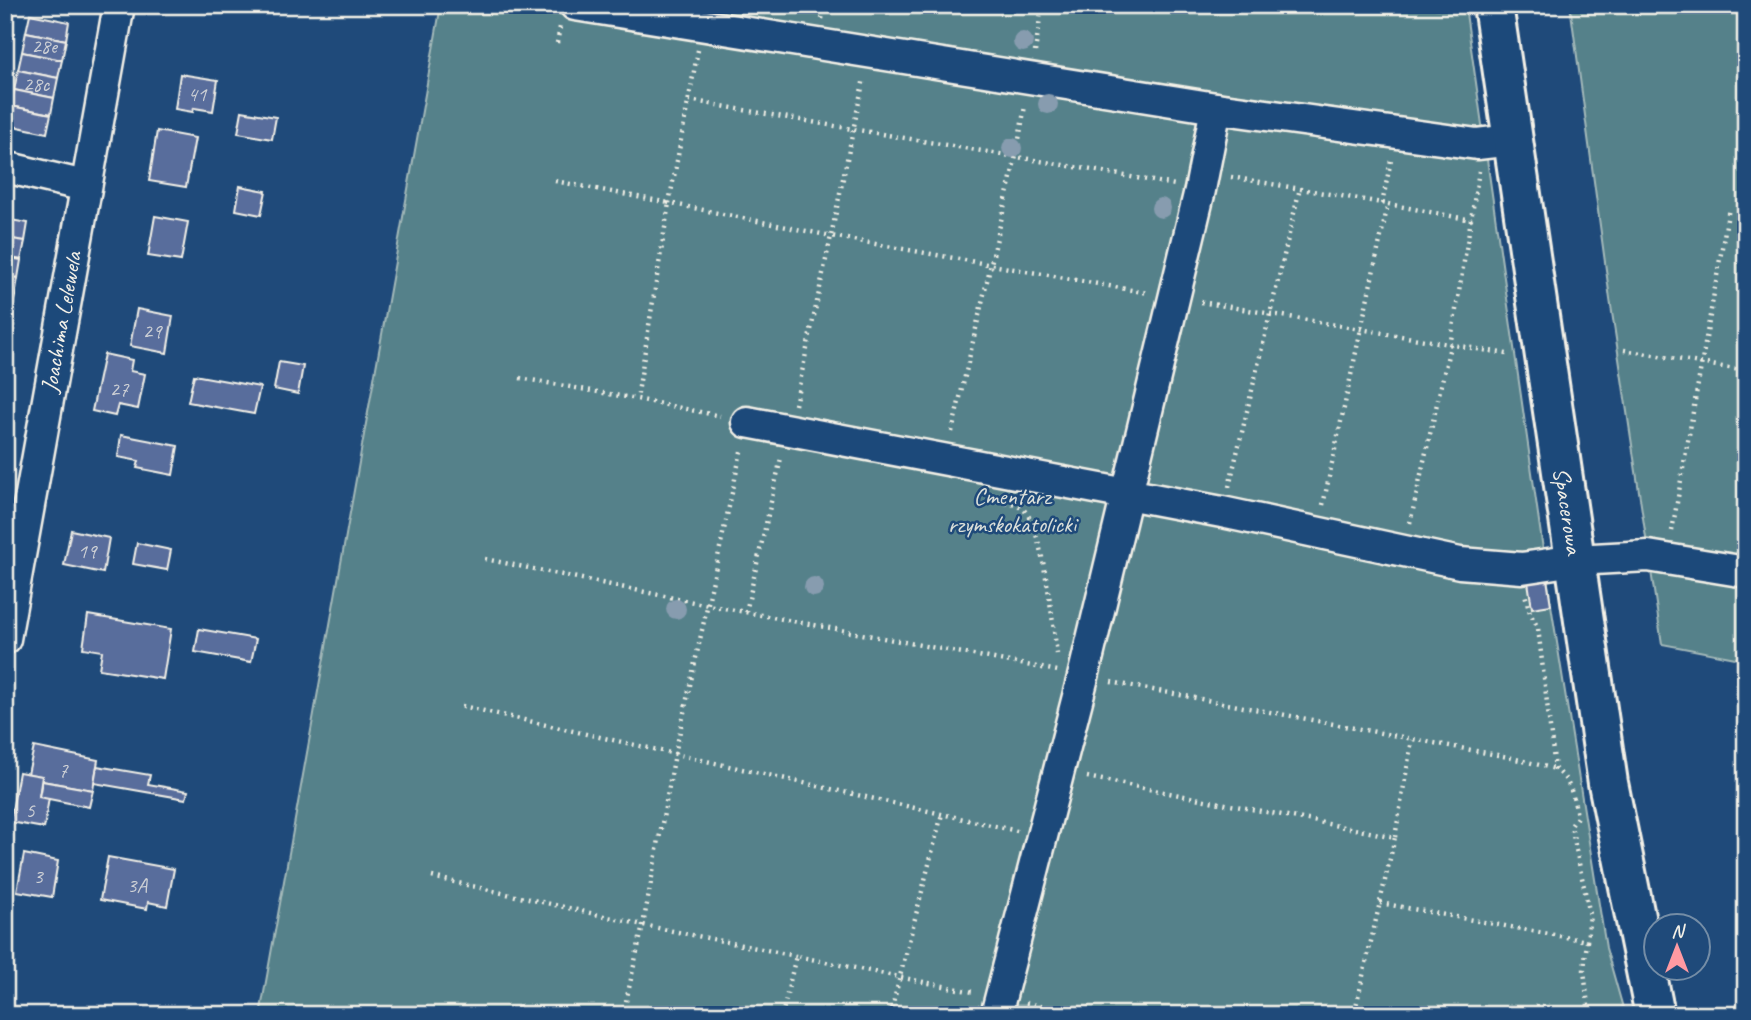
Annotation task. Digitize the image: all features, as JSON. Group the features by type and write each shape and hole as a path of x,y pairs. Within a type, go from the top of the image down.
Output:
{"street":[{"name":"Joachima Lelewela","path":"5,639 119,5"},
{"path":"575,5 1216,108 1396,133 1495,142"},
{"name":"Spacerowa","path":"1493,5 1495,142 1576,560 1608,783 1655,1015"},
{"path":"998,1006 1083,677 1174,298 1216,108"},
{"path":"5,167 86,186"},
{"path":"747,422 1223,512 1460,563 1522,568 1576,560 1648,556 1746,572"}],"path":[{"path":"946,460 1016,156 1042,5"},
{"path":"637,399 702,25"},
{"path":"789,429 869,52"},
{"path":"688,100 1016,156 1201,181 1300,188 1472,220"},
{"path":"1317,533 1362,330 1396,133"},
{"path":"1404,551 1450,346 1481,156 1495,142"},
{"path":"555,181 831,236 1507,354"},
{"path":"1223,512 1300,188"},
{"path":"1666,559 1729,208"},
{"path":"1624,350 1746,371"},
{"path":"520,378 747,422 675,754 623,1015"},
{"path":"746,612 781,458 794,461"},
{"path":"485,559 708,605 1060,672 1044,569 1030,519 1022,508 1004,503"},
{"path":"1522,568 1526,599 1538,628 1555,769"},
{"path":"1083,677 1508,757 1555,769 1564,775 1574,796 1577,817 1572,826 1590,915 1584,970 1589,1015"},
{"path":"462,706 1042,836"},
{"path":"1354,1015 1395,837 1412,740"},
{"path":"1058,771 1395,837"},
{"path":"890,1015 942,814"},
{"path":"432,877 643,925 899,977 998,1006 1082,1015"},
{"path":"1380,903 1587,941"},
{"path":"782,1015 796,956"}],"green space":[{"name":"Cmentarz rzymskokatolicki","path":"441,5 1415,5 1466,13 1551,605 1606,948 1625,1015 260,1015"},
{"path":"1570,5 1746,5 1746,660 1662,644 1610,299"}],"building":[{"path":"30,14 69,22 66,40 26,32"},
{"path":"26,32 66,40 62,60 22,52"},
{"path":"22,52 62,60 58,78 18,70"},
{"path":"18,70 58,78 54,98 14,90"},
{"path":"180,74 218,80 213,111 175,109"},
{"path":"14,90 54,98 51,114 11,106"},
{"path":"11,106 51,114 47,133 8,125"},
{"path":"242,111 276,117 272,139 238,133"},
{"path":"157,131 195,138 186,187 149,181"},
{"path":"240,186 266,191 261,215 236,210"},
{"path":"155,216 188,222 181,261 148,256"},
{"path":"5,219 28,223 25,241 5,238"},
{"path":"5,238 25,241 21,260 5,257"},
{"path":"5,257 21,260 18,278 5,276"},
{"path":"5,276 18,278 15,296 5,295"},
{"path":"5,295 15,296 11,315 5,314"},
{"path":"137,309 173,316 167,353 130,346"},
{"path":"104,354 132,360 130,371 145,374 138,409 118,405 115,416 92,411"},
{"path":"279,362 303,366 298,394 274,389"},
{"path":"194,375 260,387 254,414 188,402"},
{"path":"121,435 178,446 173,475 137,468 139,461 118,457"},
{"path":"71,530 109,538 103,573 64,565"},
{"path":"137,543 171,550 167,570 133,564"},
{"path":"1547,579 1551,605 1532,608 1528,582"},
{"path":"88,615 171,629 163,679 99,669 102,651 83,648"},
{"path":"199,629 256,639 251,662 195,652"},
{"path":"34,747 98,760 93,790 42,781 42,776 28,774"},
{"path":"97,766 150,775 148,784 188,791 186,799 94,783"},
{"path":"19,772 42,776 39,797 49,798 44,828 10,822"},
{"path":"42,781 93,790 89,807 39,797"},
{"path":"24,854 58,861 52,897 17,891"},
{"path":"108,857 174,869 167,906 148,902 147,909 100,900"}]}
